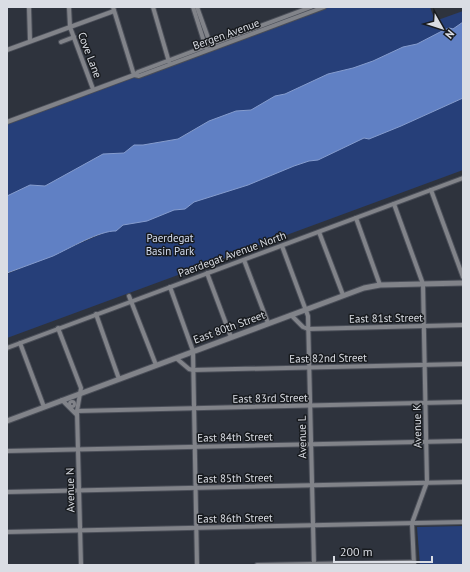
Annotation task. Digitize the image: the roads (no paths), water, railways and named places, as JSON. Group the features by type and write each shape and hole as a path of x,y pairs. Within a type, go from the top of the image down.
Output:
{"street":[{"path":"29,7 30,41"},
{"path":"69,7 70,27"},
{"path":"153,7 170,62"},
{"name":"Bergen Avenue","path":"209,48 312,7"},
{"name":"Bergen Avenue","path":"7,122 134,75 138,72 324,7"},
{"path":"196,8 209,48"},
{"path":"7,50 114,9 134,75"},
{"name":"Cove Lane","path":"70,27 93,89"},
{"path":"61,42 74,38"},
{"name":"Paerdegat Avenue North","path":"7,348 463,178"},
{"path":"431,190 463,277"},
{"name":"Avenue K","path":"394,204 423,284 427,482 412,523 414,563"},
{"path":"356,218 380,285"},
{"path":"319,232 343,295"},
{"name":"Avenue L","path":"282,246 308,316 314,564"},
{"path":"244,260 268,323"},
{"path":"207,273 231,337"},
{"name":"East 80th Street","path":"7,420 364,288 380,285 463,283"},
{"path":"170,287 193,351 197,565"},
{"path":"129,296 156,365"},
{"path":"96,314 119,379"},
{"path":"291,315 303,327 308,329"},
{"name":"East 81st Street","path":"308,329 463,325"},
{"path":"58,328 81,388 80,394"},
{"path":"20,343 44,407"},
{"path":"176,358 189,369 193,370"},
{"name":"East 82nd Street","path":"193,370 463,364"},
{"name":"Avenue N","path":"80,394 77,413 81,565"},
{"path":"62,400 77,413"},
{"name":"East 83rd Street","path":"77,413 194,408 463,402"},
{"name":"East 84th Street","path":"7,451 463,441"},
{"name":"East 85th Street","path":"7,492 463,482"},
{"name":"East 86th Street","path":"7,532 463,522"},
{"path":"257,565 414,563"}],"park label":[{"name":"Paerdegat Basin Park","path":"170,244"}]}
